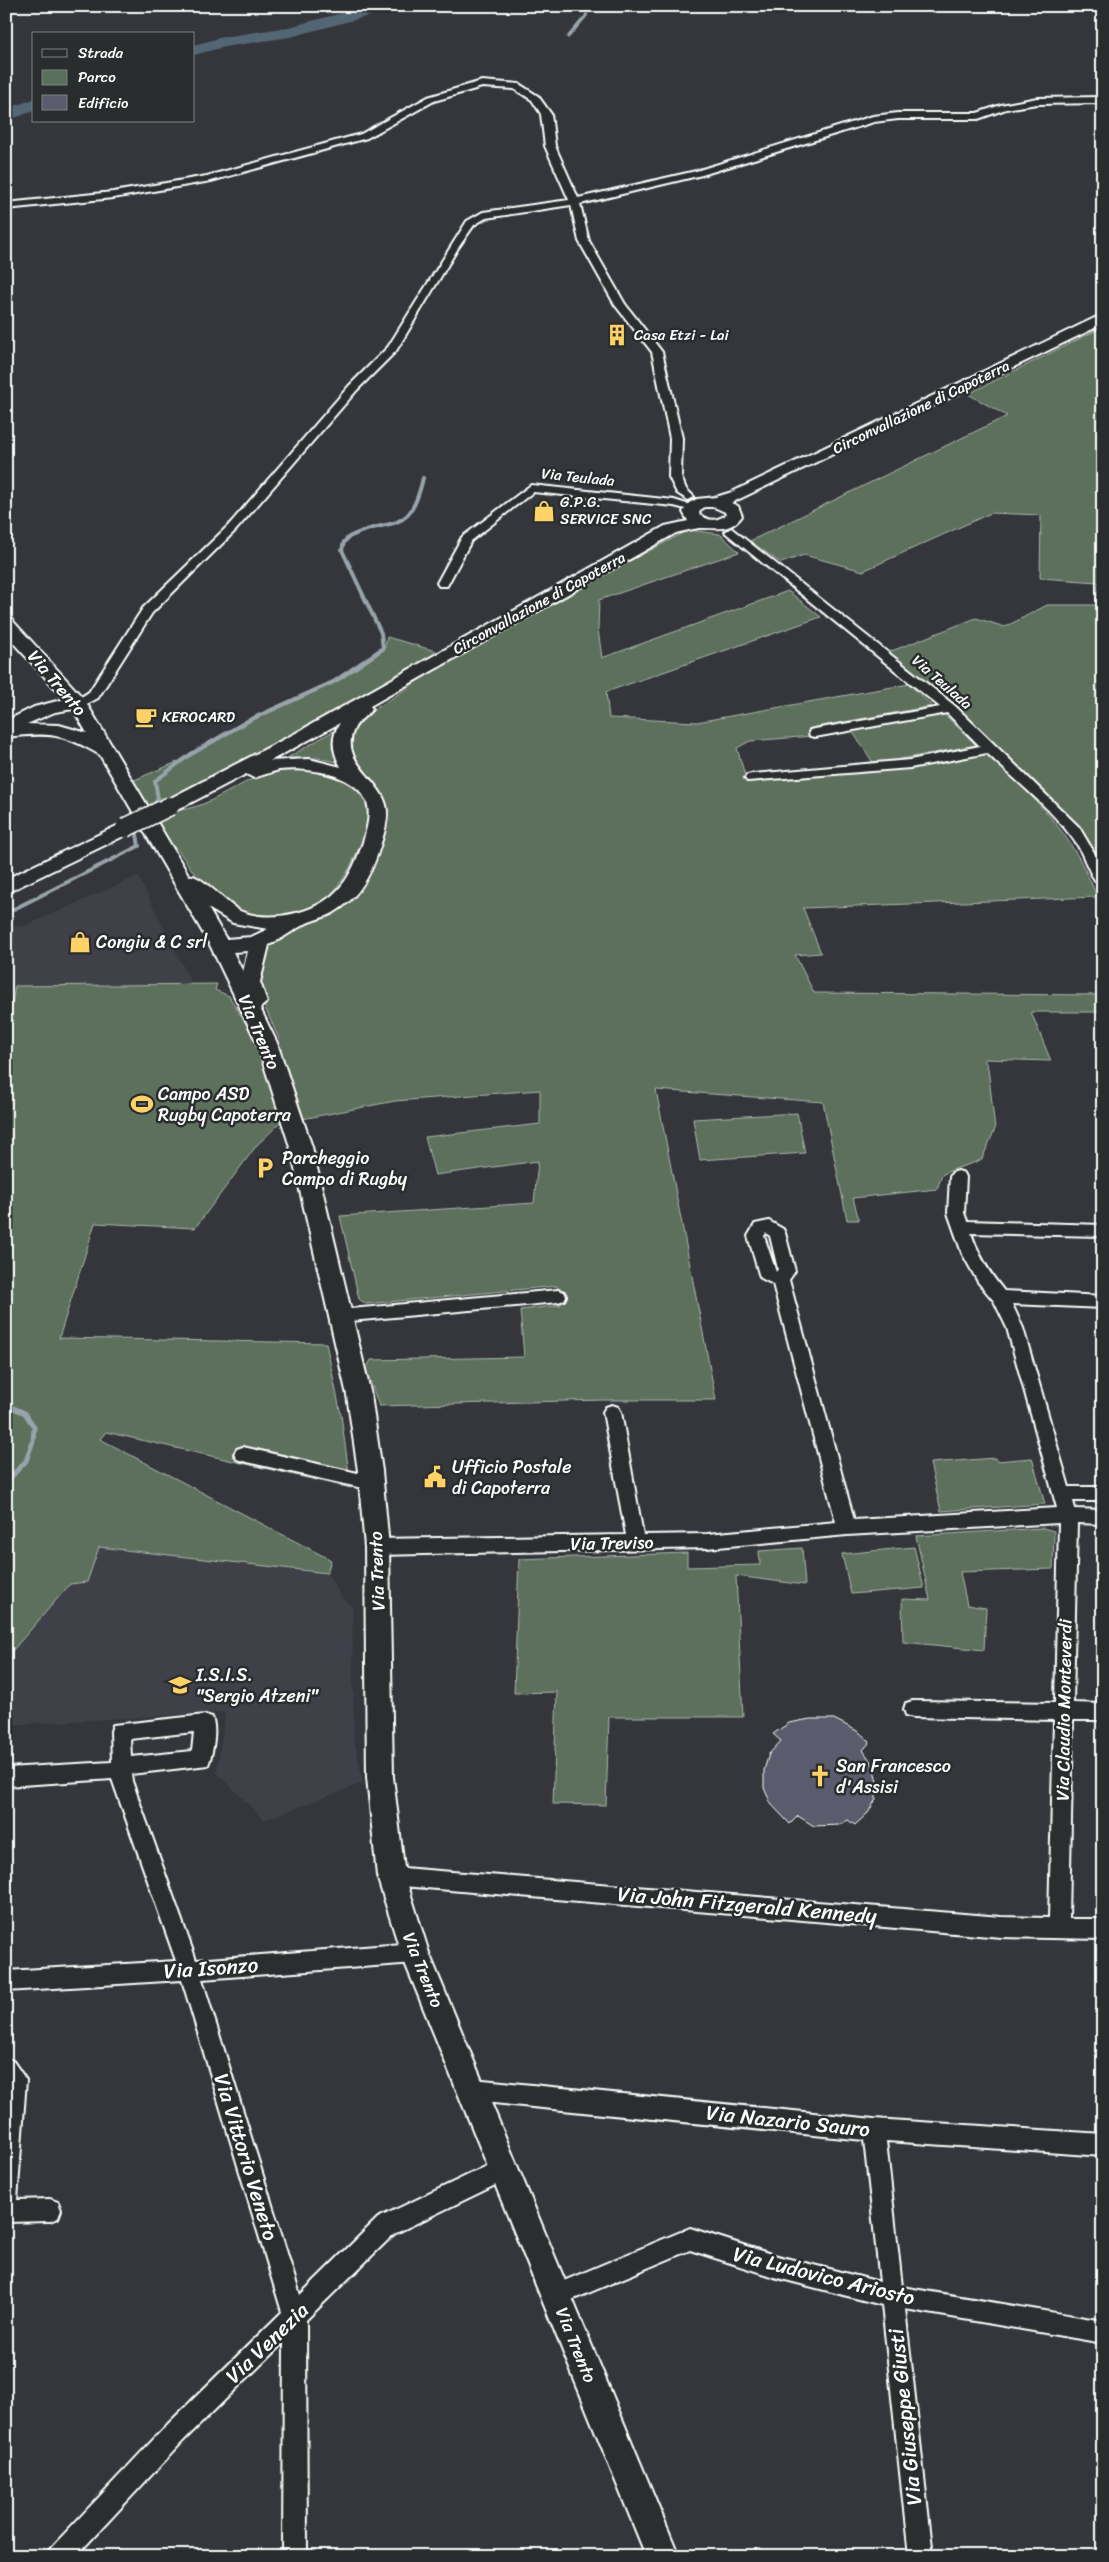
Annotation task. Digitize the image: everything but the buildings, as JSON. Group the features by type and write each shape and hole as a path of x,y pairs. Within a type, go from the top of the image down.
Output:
{"street":[{"path":"6,206 112,195 208,179 364,136 431,99 482,84 516,86 535,98 546,114 550,146 575,202 584,241 620,305 657,352 676,438 675,477 681,491 701,510 733,514"},
{"path":"6,730 35,711 55,704 78,703 94,695 147,611 232,528 352,388 392,349 424,293 470,223 483,215 575,202 699,173 873,119 898,116 978,116 1004,107 1037,101 1103,100"},
{"name":"Circonvallazione di Capoterra","path":"733,514 1103,318"},
{"name":"Via Teulada","path":"443,583 466,540 531,488 674,503 701,510"},
{"path":"701,510 733,514"},
{"name":"Circonvallazione di Capoterra","path":"73,854 192,796 403,681 671,529 701,510"},
{"name":"Via Teulada","path":"733,514 950,709 1074,830 1089,853 1103,883"},
{"name":"Via Trento","path":"6,624 78,703 108,752 172,867 220,944 259,1025 301,1147 359,1396 371,1482 377,1547 380,1777 391,1876 415,1953 473,2090 663,2556"},
{"path":"35,711 42,697 43,685 37,657"},
{"path":"257,922 238,928 226,936 220,944 234,946 260,943 302,918 339,900 357,880 378,819 377,805 343,752 341,740 346,727 354,716 391,693 403,681"},
{"path":"48,727 70,714 78,703"},
{"path":"816,733 950,709"},
{"path":"6,730 48,727 86,739 108,752"},
{"path":"752,778 910,764 990,748"},
{"path":"192,796 214,792 258,770 282,765 323,766 362,782"},
{"path":"6,872 21,869 58,854 73,854"},
{"path":"6,887 73,854"},
{"path":"172,867 192,881 208,900 241,919 257,922 280,922 302,918"},
{"path":"259,1025 263,1014 250,982 260,943"},
{"name":"Via Claudio Monteverdi","path":"958,1177 956,1213 974,1261 984,1278 1000,1297 1015,1328 1068,1516 1059,1928"},
{"path":"962,1227 1101,1230"},
{"path":"780,1278 848,1528"},
{"path":"340,1316 558,1296"},
{"path":"1000,1297 1103,1302"},
{"path":"612,1412 636,1543"},
{"path":"243,1454 371,1482"},
{"path":"1062,1494 1103,1494"},
{"name":"Via Treviso","path":"377,1547 707,1541 848,1528 1042,1515 1103,1517"},
{"path":"913,1710 1103,1712"},
{"name":"Via Vittorio Veneto","path":"6,1777 122,1768 122,1781 188,1970 295,2316 295,2556"},
{"name":"Via John Fitzgerald Kennedy","path":"391,1876 1001,1926 1103,1929"},
{"name":"Via Isonzo","path":"6,1981 415,1953"},
{"path":"6,2068 16,2080 6,2209 50,2210"},
{"name":"Via Nazario Sauro","path":"473,2090 874,2130 1103,2145"},
{"name":"Via Giuseppe Giusti","path":"874,2130 921,2556"},
{"name":"Via Venezia","path":"59,2556 176,2432 386,2226 504,2169"},
{"name":"Via Ludovico Ariosto","path":"556,2296 690,2239 774,2266 892,2296 1103,2332"}],"shaded area":[{"path":"138,876 192,984 16,986 11,1010 6,1011 6,927 25,926"},
{"name":"I.S.I.S. \"Sergio Atzeni\"","path":"99,1547 327,1573 343,1599 352,1606 354,1738 363,1783 264,1820 217,1773 225,1712 6,1725 6,1658 70,1584 87,1582"}],"green space":[{"path":"1103,327 1103,864 1078,827 1048,795 960,711 889,652 976,618 1005,627 1047,605 1096,605 1098,582 1040,578 1041,515 991,513 863,571 804,555 781,563 750,541 1007,416 968,394"},
{"path":"689,530 720,534 739,552 599,600 598,629 602,658 788,591 821,617 606,692 609,718 697,722 909,684 932,706 810,728 813,736 750,741 737,748 747,782 898,769 985,753 1021,786 1064,834 1087,874 1097,897 803,908 821,953 795,955 814,993 1103,995 1103,1012 1031,1012 1051,1061 984,1059 988,1068 995,1129 982,1159 942,1175 937,1189 853,1198 859,1220 847,1220 823,1102 656,1090 716,1400 603,1400 379,1406 366,1369 371,1360 524,1357 520,1310 561,1305 557,1286 366,1304 359,1299 340,1216 534,1203 538,1161 435,1175 425,1137 540,1124 540,1090 395,1101 302,1119 290,1078 280,1054 279,1039 262,1001 256,979 263,951 291,930 334,911 383,833 386,819 384,798 374,782 350,755 351,728 368,714 421,678 551,602"},
{"path":"387,637 439,652 304,729 165,800 174,812 196,807 263,774 288,767 301,767 323,770 345,779 362,793 368,803 371,814 370,823 350,868 332,893 322,902 297,914 281,916 245,916 230,909 206,888 179,851 168,842 132,781 189,757 251,721 337,682 384,650"},
{"path":"944,714 976,745 874,764 852,731"},
{"path":"335,730 333,743 337,762 318,758 287,758"},
{"path":"217,984 215,990 229,996 254,1037 273,1085 281,1122 257,1145 195,1228 95,1223 59,1338 326,1343 341,1415 351,1488 106,1432 100,1439 331,1560 327,1573 99,1547 87,1582 70,1584 6,1658 6,1011 11,1009 15,986"},
{"path":"797,1113 805,1153 700,1160 693,1119"},
{"path":"995,1458 997,1461 1032,1458 1045,1504 941,1511 930,1463"},
{"path":"1043,1528 1054,1531 1053,1569 960,1572 967,1605 986,1608 984,1650 903,1642 902,1599 930,1600 916,1536"},
{"path":"914,1547 924,1588 851,1594 842,1554"},
{"path":"802,1548 805,1585 736,1576 743,1717 609,1717 606,1805 553,1804 557,1692 514,1693 519,1559 687,1553 687,1567 760,1565 759,1551"}],"waterway":[{"path":"195,50 223,42 290,32 389,6"},
{"path":"568,37 586,16 589,6"},
{"path":"6,116 32,105"},
{"path":"152,807 158,799 155,781 191,754 249,720 335,681 383,648 381,633 342,550 344,542 349,537 397,522 405,517 412,509 418,497 423,478"},
{"path":"6,913 139,846 136,829"},
{"path":"6,1405 25,1413 34,1427 33,1441 26,1461 6,1482"}],"place":[{"name":"Casa Etzi - Lai","path":"617,335"},
{"name":"G.P.G. SERVICE SNC","path":"544,511"},
{"name":"KEROCARD","path":"146,717"},
{"name":"Congiu & C srl","path":"80,942"},
{"name":"Campo ASD Rugby Capoterra","path":"142,1104"},
{"name":"Parcheggio Campo di Rugby","path":"265,1168"},
{"name":"Ufficio Postale di Capoterra","path":"435,1477"},
{"name":"I.S.I.S. \"Sergio Atzeni\"","path":"180,1685"},
{"name":"San Francesco d'Assisi","path":"820,1776"}]}
